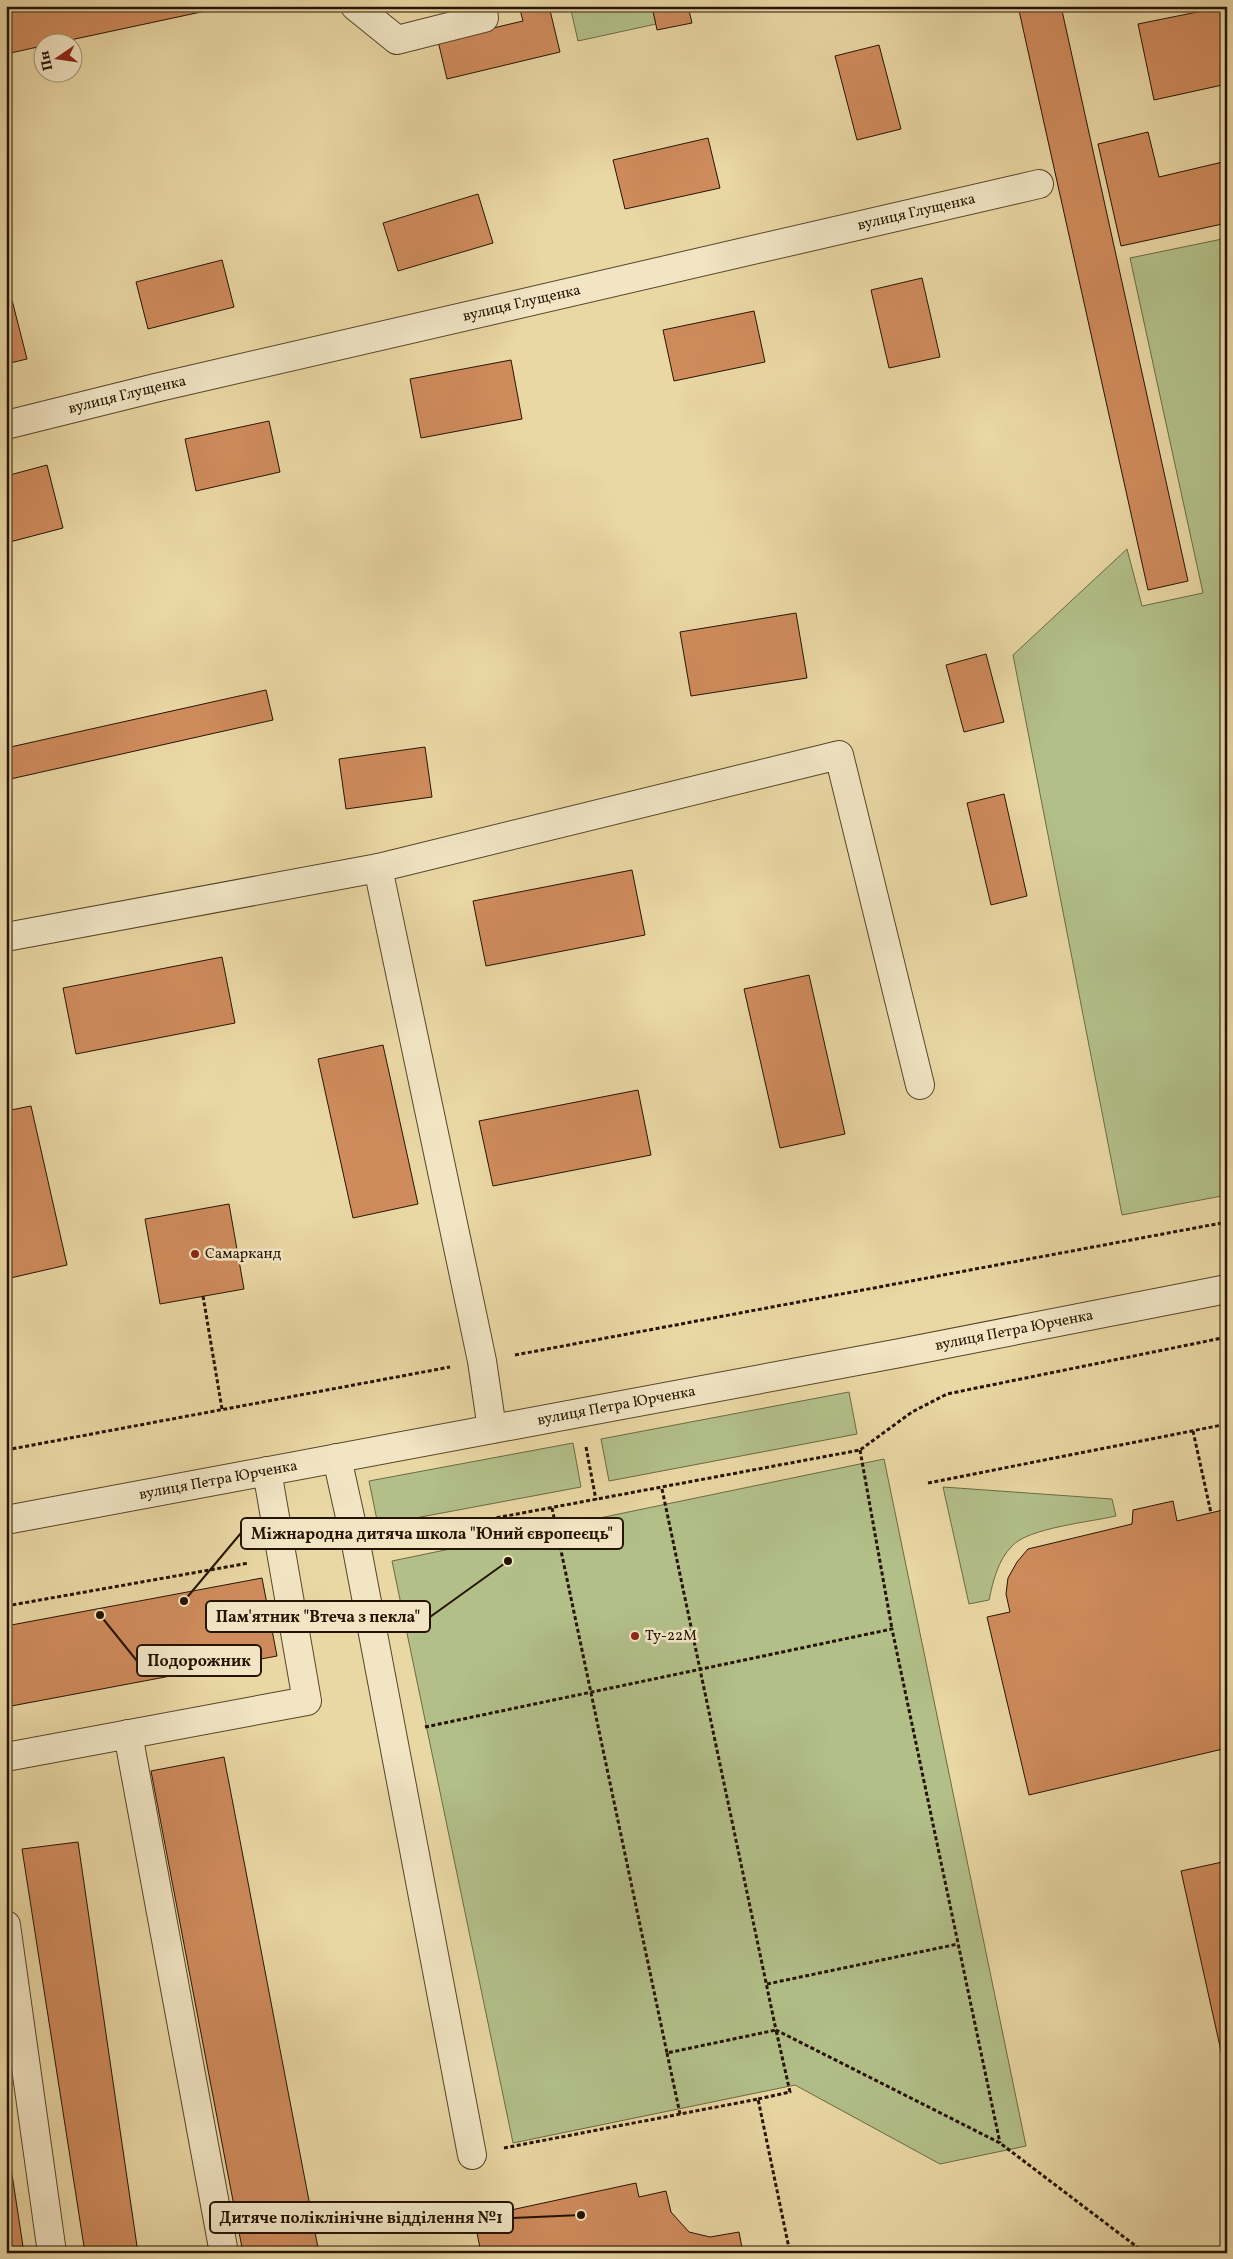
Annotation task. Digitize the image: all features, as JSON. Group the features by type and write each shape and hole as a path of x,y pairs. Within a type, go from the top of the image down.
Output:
{"street":[{"path":"355,6 397,40 484,18 482,6"},
{"name":"вулиця Глущенка","path":"6,425 165,385 1039,184"},
{"path":"6,937 378,868 840,755 920,1085"},
{"path":"378,868 482,1361 492,1429"},
{"name":"вулиця Петра Юрченка","path":"6,1520 1227,1289"},
{"path":"337,1458 356,1544 472,2154"},
{"path":"6,1756 307,1701 267,1471"},
{"path":"128,1734 224,2253"},
{"path":"6,1926 52,2253"}],"path":[{"path":"6,1450 1227,1222"},
{"path":"203,1296 222,1409"},
{"path":"356,1544 662,1489 860,1450 912,1412 947,1394 1227,1336"},
{"path":"579,1413 596,1500"},
{"path":"928,1483 1227,1424"},
{"path":"1193,1431 1211,1513"},
{"path":"860,1450 892,1629 1000,2143"},
{"path":"472,2154 790,2092 662,1489"},
{"path":"552,1508 680,2114"},
{"path":"6,1606 281,1557"},
{"path":"392,1734 892,1629"},
{"path":"767,1984 958,1944"},
{"path":"667,2053 776,2030 1000,2143 1145,2253"},
{"path":"758,2099 790,2253"}],"green space":[{"path":"570,6 652,6 656,24 578,41"},
{"path":"1227,238 1227,1195 1122,1215 1013,655 1127,549 1142,606 1203,593 1130,258"},
{"path":"849,1392 857,1434 609,1481 601,1439"},
{"path":"573,1443 581,1487 378,1525 369,1481"},
{"path":"884,1459 1026,2146 940,2164 795,2085 513,2143 392,1561"},
{"path":"943,1487 1112,1499 1116,1516 1060,1526 1020,1540 1012,1546 1003,1558 994,1578 989,1600 969,1604"}],"building":[{"path":"6,6 229,6 82,38 82,32 32,32 32,48 6,54"},
{"path":"519,6 549,6 560,52 447,79 438,41 523,21"},
{"path":"652,6 688,6 692,23 657,30"},
{"path":"1018,6 1061,6 1188,581 1148,590"},
{"path":"1227,6 1227,84 1154,100 1138,24"},
{"path":"879,45 901,129 857,140 835,56"},
{"path":"1148,132 1159,177 1227,161 1227,223 1121,246 1098,144"},
{"path":"708,138 720,188 625,209 613,160"},
{"path":"478,194 493,243 398,271 383,223"},
{"path":"222,260 234,307 148,329 136,282"},
{"path":"922,278 940,357 889,368 871,290"},
{"path":"12,300 27,359 6,364 6,302"},
{"path":"754,311 765,362 674,381 663,330"},
{"path":"511,360 522,419 421,438 410,379"},
{"path":"269,421 280,472 196,491 185,439"},
{"path":"47,465 63,528 6,543 6,476"},
{"path":"796,613 807,678 691,696 680,632"},
{"path":"986,654 1004,722 964,732 946,665"},
{"path":"266,690 273,720 6,780 6,748"},
{"path":"425,747 432,797 346,809 339,759"},
{"path":"1004,794 1027,896 991,905 967,803"},
{"path":"632,870 645,935 486,966 473,901"},
{"path":"222,957 235,1023 76,1054 63,988"},
{"path":"809,975 845,1134 780,1148 744,989"},
{"path":"383,1045 418,1204 353,1218 318,1059"},
{"path":"638,1090 651,1155 493,1186 479,1121"},
{"path":"31,1106 67,1265 6,1279 6,1111"},
{"name":"Самарканд","path":"229,1204 244,1289 160,1304 145,1219"},
{"path":"1173,1501 1177,1521 1227,1509 1227,1748 1029,1795 987,1617 1010,1612 1006,1594 1008,1578 1017,1562 1028,1549 1132,1524 1133,1510"},
{"path":"262,1578 277,1656 6,1707 6,1626"},
{"path":"224,1757 319,2253 243,2253 151,1771"},
{"path":"78,1842 138,2253 85,2253 22,1849"},
{"path":"1227,1861 1227,2078 1181,1871"},
{"path":"6,2135 24,2253 6,2253"},
{"path":"636,2183 639,2197 666,2191 671,2212 689,2232 710,2237 739,2232 743,2253 481,2253 474,2218"}],"place":[{"name":"Самарканд","path":"195,1254"},
{"name":"Пам'ятник \"Втеча з пекла\"","path":"508,1561"},
{"name":"Міжнародна дитяча школа \"Юний європеєць\"","path":"184,1601"},
{"name":"Подорожник","path":"100,1615"},
{"name":"Ту-22М","path":"635,1636"},
{"name":"Дитяче поліклінічне відділення №1","path":"581,2215"}]}
